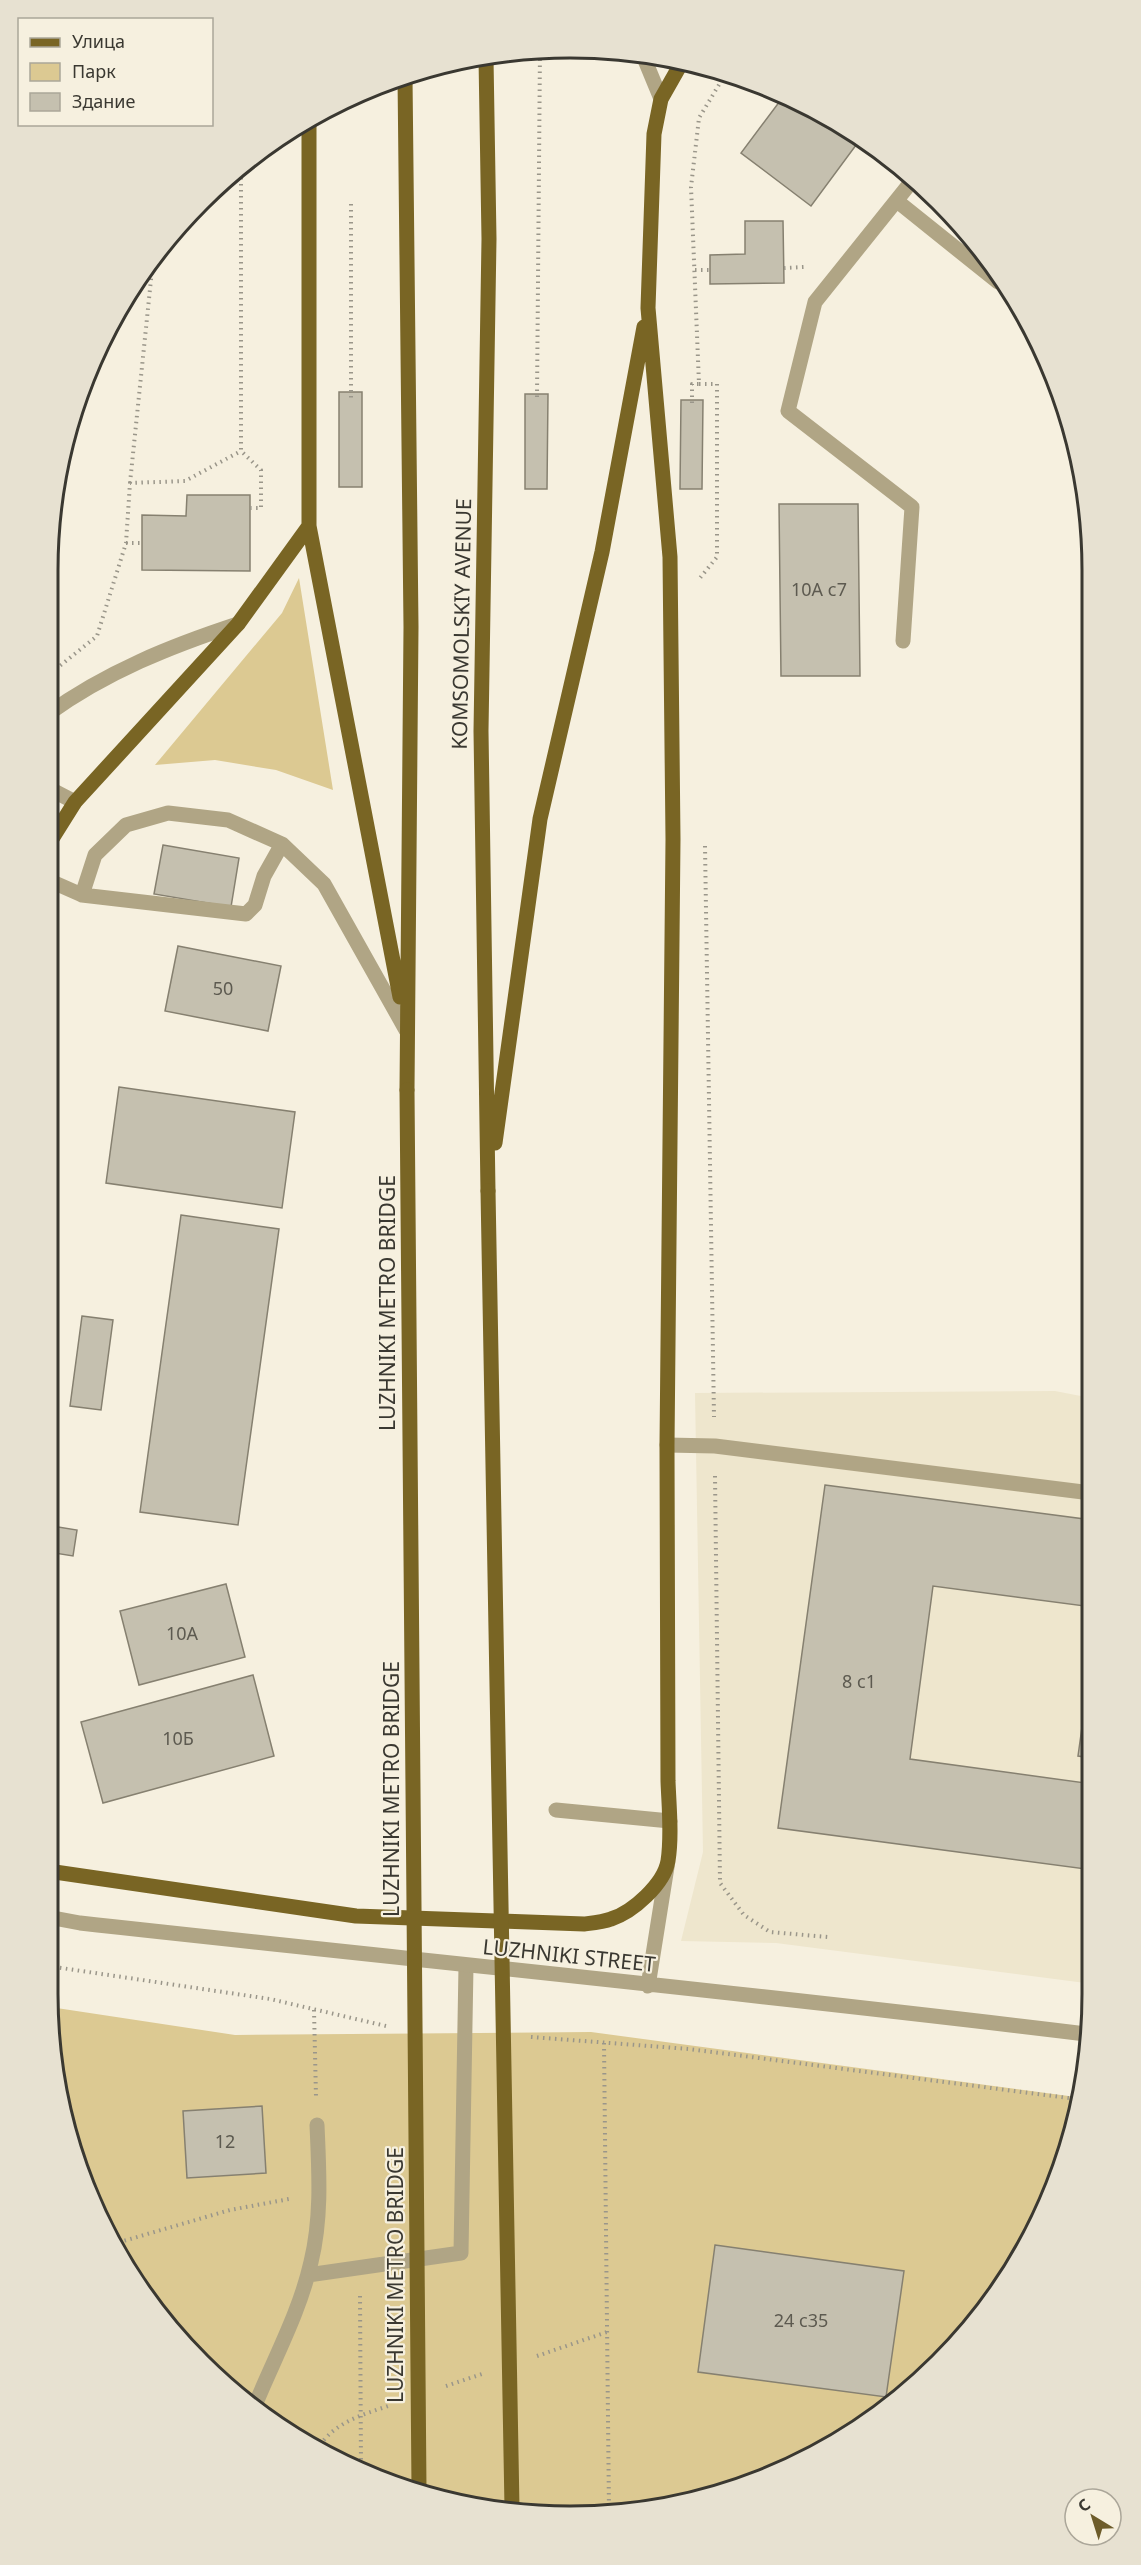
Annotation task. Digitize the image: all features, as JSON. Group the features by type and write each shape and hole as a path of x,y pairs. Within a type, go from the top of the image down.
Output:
{"main road":[{"name":"KOMSOMOLSKIY AVENUE","path":"486,66 489,239 481,731 488,1191"},
{"path":"58,1873 357,1916 584,1924 613,1919 638,1902 660,1879 668,1863 670,1821 667,1445 673,839 670,557 648,308 654,134 661,99 678,70"},
{"path":"405,86 411,627 406,1030"},
{"path":"309,131 309,526 406,1030"},
{"path":"512,2503 488,1191 540,819 602,552 648,308"},
{"path":"58,829 75,802 238,624 309,526"},
{"name":"LUZHNIKI METRO BRIDGE","path":"406,1030 419,2483"}],"street":[{"path":"644,64 661,99"},
{"path":"903,641 912,507 788,411 815,302 908,186"},
{"path":"897,201 987,273"},
{"path":"58,708 121,669 179,643 238,624"},
{"path":"58,793 75,802"},
{"path":"82,895 95,855 126,825 168,813 228,820 282,844 324,884 406,1030"},
{"path":"58,884 82,895 246,914 255,905 264,876 282,844"},
{"path":"667,1445 715,1446 1082,1492"},
{"path":"556,1810 670,1821"},
{"path":"648,1986 668,1863"},
{"name":"LUZHNIKI STREET","path":"58,1919 648,1986 816,2001 1081,2033"},
{"path":"308,2275 461,2253 466,1966"},
{"path":"257,2400 308,2275 320,2192 317,2125"}],"path":[{"path":"537,397 540,60"},
{"path":"699,384 691,186 699,118 721,82"},
{"path":"241,179 241,451 261,470 261,508 248,508"},
{"path":"351,204 351,398"},
{"path":"695,270 710,270"},
{"path":"58,668 97,636 126,543 151,277"},
{"path":"692,403 692,384 717,384 717,557 699,580"},
{"path":"130,483 185,481 241,451"},
{"path":"126,543 142,543"},
{"path":"705,839 720,1883 744,1915 770,1932 828,1937"},
{"path":"58,1967 270,1999 395,2027"},
{"path":"314,2010 317,2125"},
{"path":"523,2037 689,2049 1072,2098"},
{"path":"604,2043 609,2505"},
{"path":"122,2241 230,2210 320,2192"},
{"path":"360,2268 361,2462"},
{"path":"528,2359 607,2332"},
{"path":"439,2389 484,2374"},
{"path":"323,2443 332,2430 360,2415 394,2404"}],"shaded area":[{"path":"1055,1391 1082,1396 1082,1983 776,1943 681,1941 703,1852 695,1393"}],"green space":[{"path":"299,578 333,790 276,770 215,760 155,765 282,613"},
{"path":"59,2008 235,2035 591,2032 1072,2097 1044,2190 1030,2221 996,2279 977,2306 933,2357 882,2401 855,2420 797,2454 766,2468 703,2489 637,2502 604,2505 537,2505 471,2497 438,2489 375,2468 314,2438 286,2420 259,2401 208,2357 164,2306 145,2279 111,2221 97,2190 76,2127 68,2094"}],"building":[{"path":"779,103 856,146 811,206 741,153"},
{"path":"745,221 783,221 784,283 710,284 710,255 745,254"},
{"path":"339,392 362,392 362,487 339,487"},
{"path":"525,394 548,394 547,489 525,489"},
{"path":"681,400 703,400 702,489 680,489"},
{"path":"187,495 250,495 250,571 142,570 142,515 186,516"},
{"path":"779,504 858,504 860,676 781,676"},
{"path":"163,845 239,858 231,907 154,894"},
{"path":"178,946 281,966 268,1031 165,1011"},
{"path":"119,1087 295,1112 282,1208 106,1183"},
{"path":"181,1215 279,1229 238,1525 140,1512"},
{"path":"82,1316 113,1320 101,1410 70,1406"},
{"path":"825,1485 1082,1519 1082,1606 933,1586 910,1759 1082,1783 1082,1869 778,1828"},
{"path":"58,1527 77,1530 73,1556 58,1554"},
{"path":"226,1584 245,1657 139,1685 120,1611"},
{"path":"253,1675 274,1756 103,1803 81,1722"},
{"path":"1082,1727 1082,1757 1078,1756"},
{"path":"262,2106 266,2173 187,2178 183,2111"},
{"path":"715,2245 904,2271 886,2397 698,2372"}]}
